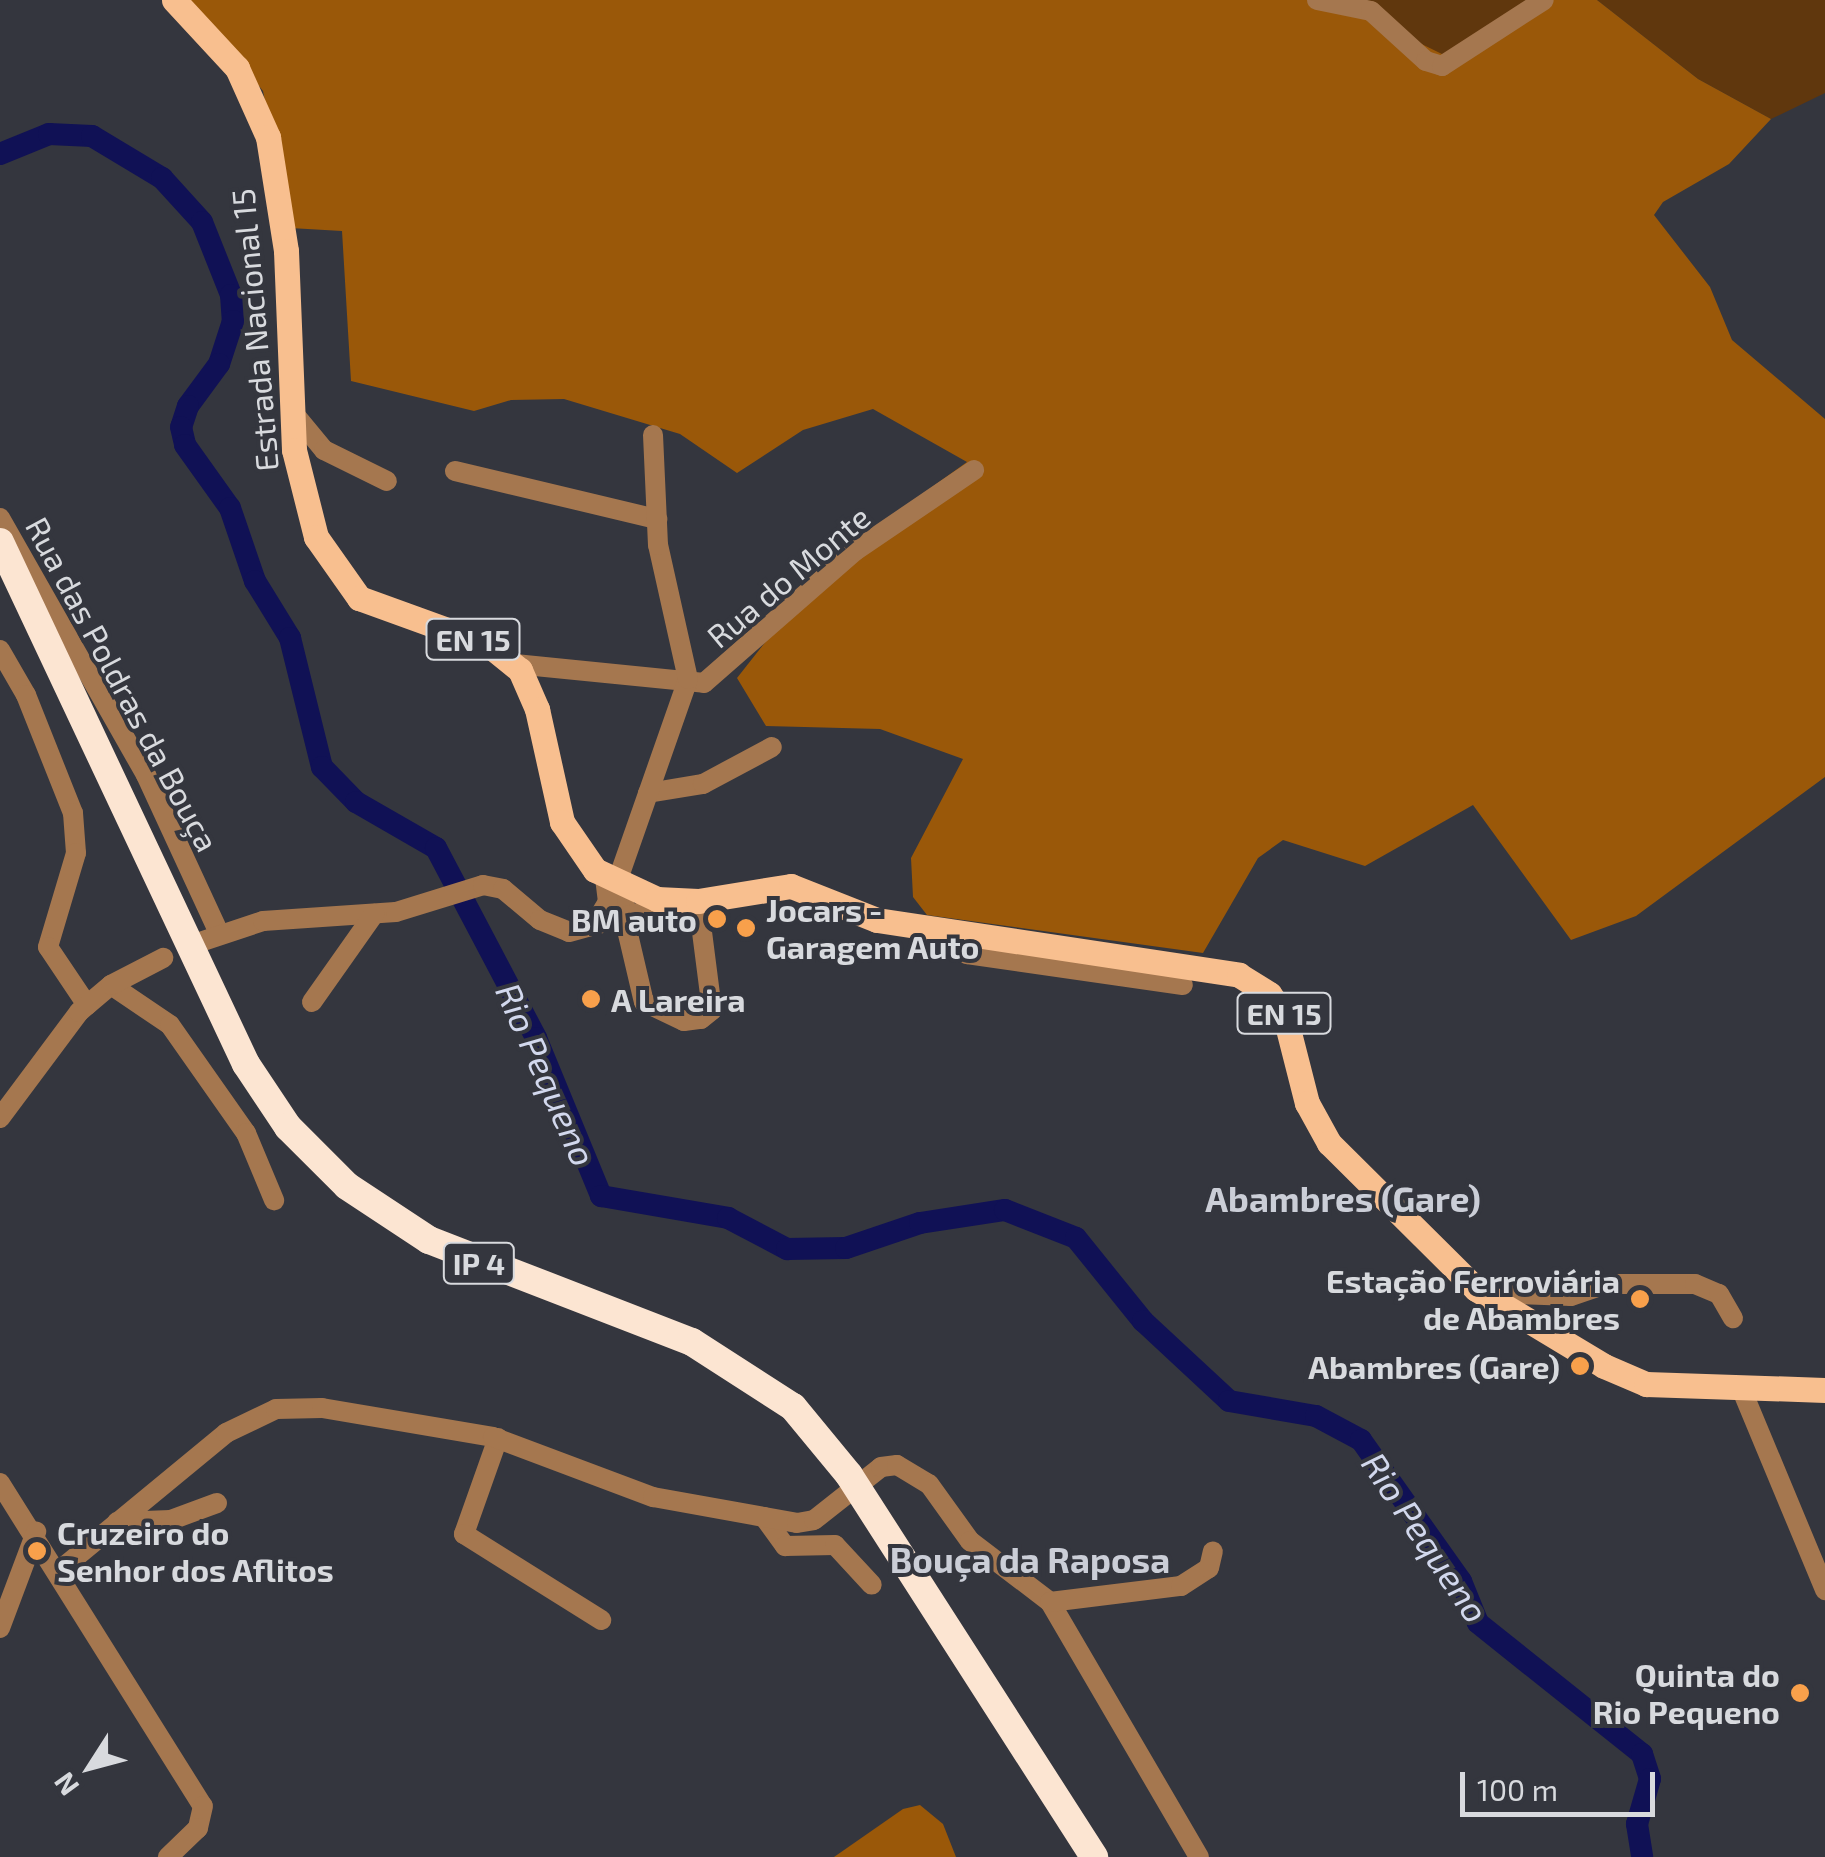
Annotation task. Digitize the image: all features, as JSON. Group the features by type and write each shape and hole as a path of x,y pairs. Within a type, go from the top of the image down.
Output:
{"highway":[{"name":"IP 4","path":"0,542 242,1056 288,1127 347,1186 429,1240 692,1342 793,1407 849,1475 1094,1857"},
{"name":"IP 4","path":"0,576 224,1045 287,1146 332,1190 408,1243 684,1354 786,1420 867,1526 1080,1857"}],"main road":[{"name":"Estrada Nacional 15","path":"174,0 237,68 262,118 286,252 290,409 309,519 350,591 379,608 489,645 515,664"},
{"name":"EN 15","path":"515,664 535,700 562,822 579,854 615,904 690,901 792,886 868,918 1221,970 1260,986 1290,1024 1307,1102 1329,1143 1444,1262 1502,1306 1631,1379 1668,1388 1825,1390"}],"street":[{"path":"1317,0 1371,10 1426,61 1442,66 1544,0"},
{"path":"290,409 324,450 388,481"},
{"path":"653,435 657,519 686,686 615,904 644,1002 684,1022 702,1019 712,1010 690,901"},
{"name":"Rua do Monte","path":"686,686 715,676 854,551 974,470"},
{"path":"456,471 657,519"},
{"name":"Rua das Poldras da Bouça","path":"0,518 142,768 219,933"},
{"path":"0,650 23,689 73,813 76,853 48,947 86,1005"},
{"path":"515,664 686,686"},
{"path":"648,793 699,786 772,747"},
{"path":"191,945 219,933 288,916 374,914 435,901 466,889 498,886 562,931 615,904"},
{"path":"312,1002 374,914"},
{"path":"958,932 958,945 967,954 1183,985"},
{"path":"0,1118 86,1005 111,985 163,958"},
{"path":"111,985 170,1025 246,1133 274,1200"},
{"path":"1502,1306 1517,1294 1570,1296 1612,1283 1695,1284 1719,1294 1733,1318"},
{"path":"1738,1388 1825,1590"},
{"path":"22,1567 56,1564 111,1522 143,1506 231,1429 276,1409 328,1408 498,1438 653,1497 764,1517 817,1518 874,1472 898,1465 920,1476 970,1541 1026,1577 1050,1602 1199,1857"},
{"path":"498,1438 464,1534 600,1620"},
{"path":"0,1483 36,1532 203,1806 198,1828 168,1857"},
{"path":"111,1522 167,1520 216,1502"},
{"path":"764,1517 786,1546 834,1545 872,1585"},
{"path":"0,1628 36,1532"},
{"path":"1050,1602 1181,1586 1210,1568 1213,1551"}],"shaded area":[{"path":"188,0 1332,0 1444,55 1532,0 1597,0 1698,79 1771,119 1729,164 1663,202 1654,215 1710,287 1732,340 1825,419 1825,777 1636,916 1571,940 1473,805 1365,866 1283,840 1258,858 1203,953 927,915 913,897 911,858 963,759 880,729 766,726 737,678 830,560 967,462 873,409 803,430 737,473 680,434 564,399 511,400 474,411 351,381 342,231 290,228 263,91"},
{"path":"1367,0 1532,0 1444,55 1424,49"},
{"path":"1597,0 1825,0 1825,93 1771,119 1698,79"},
{"path":"920,1805 943,1824 956,1857 834,1857 903,1809"}],"waterway":[{"name":"Rio Pequeno","path":"0,154 49,134 92,136 162,178 202,222 231,295 233,321 219,364 188,406 181,427 185,445 230,508 255,581 290,638 322,767 356,802 436,848 536,1038 601,1196 728,1218 787,1249 846,1248 920,1223 1005,1210 1076,1238 1143,1321 1229,1401 1316,1416 1361,1440 1461,1581 1478,1623 1642,1754 1650,1779 1637,1824 1642,1857"}],"place":[{"name":"BM auto","path":"717,919"},
{"name":"Jocars - Garagem Auto","path":"746,928"},
{"name":"A Lareira","path":"591,999"},
{"name":"Estação Ferroviária de Abambres","path":"1640,1299"},
{"name":"Abambres (Gare)","path":"1580,1366"},
{"name":"Cruzeiro do Senhor dos Aflitos","path":"37,1551"},
{"name":"Quinta do Rio Pequeno","path":"1800,1693"}],"district":[{"name":"Abambres (Gare)","path":"1343,1198"},
{"name":"Bouça da Raposa","path":"1030,1559"}]}
